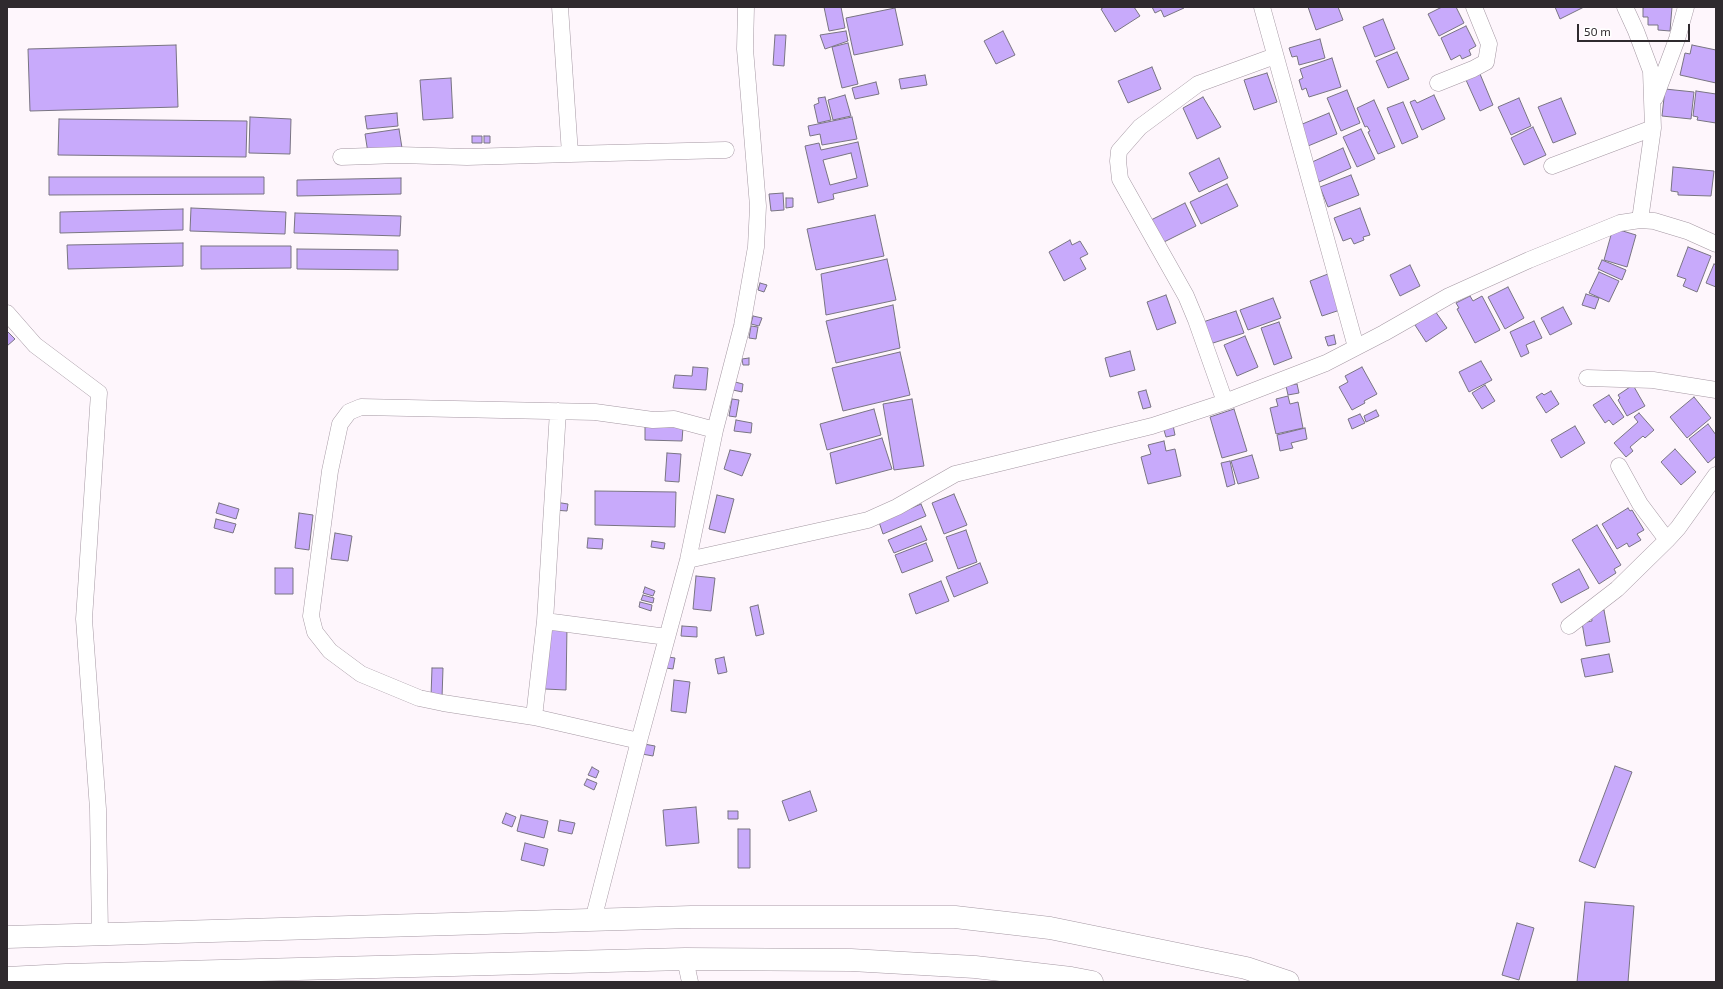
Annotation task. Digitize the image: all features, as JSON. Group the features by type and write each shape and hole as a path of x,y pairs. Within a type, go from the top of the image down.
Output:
{"highway":[{"path":"7,937 691,917 955,917 1050,928 1246,968 1288,982"},
{"path":"7,978 66,975 685,959 859,960 975,967 1092,982"}],"street":[{"path":"560,7 570,154"},
{"path":"593,920 638,741 688,560 715,430 742,326 756,247 758,206 745,49 746,7"},
{"path":"1262,7 1356,347"},
{"path":"1438,83 1473,69 1486,62 1489,44 1474,7"},
{"path":"1625,7 1636,31 1650,71 1653,128 1640,220"},
{"path":"1652,104 1686,7"},
{"path":"1225,402 1186,296 1120,179 1118,161 1119,151 1140,127 1198,84 1275,56"},
{"path":"1552,166 1653,128"},
{"path":"341,157 399,155 468,157 726,150"},
{"path":"688,560 868,520 897,507 956,474 1152,426 1225,402 1326,363 1384,333 1449,296 1529,260 1620,223 1640,220 1654,220 1687,231 1716,244"},
{"path":"7,313 35,345 99,393 84,619 98,809 100,934"},
{"path":"1587,378 1653,380 1716,390"},
{"path":"638,741 534,717 419,698 361,674 330,651 315,632 311,616 330,471 340,424 349,412 361,407 595,412 653,420 674,419 715,430"},
{"path":"534,717 545,621 558,411"},
{"path":"1619,466 1640,504 1667,540"},
{"path":"1569,626 1617,589 1667,540 1678,528 1716,475"},
{"path":"545,621 667,637"},
{"path":"685,959 690,982"}],"building":[{"path":"824,7 841,7 845,28 829,31"},
{"path":"1104,7 1134,7 1140,16 1115,32 1101,9"},
{"path":"1152,7 1184,8 1164,17 1161,10 1155,13"},
{"path":"1308,7 1338,7 1343,20 1316,30"},
{"path":"1442,7 1456,7 1464,23 1439,36 1428,14"},
{"path":"1555,7 1584,7 1560,19"},
{"path":"1672,7 1670,31 1658,30 1658,25 1648,25 1648,17 1643,17 1643,8"},
{"path":"895,8 903,45 854,55 846,18"},
{"path":"1383,19 1395,49 1375,57 1363,27"},
{"path":"1466,26 1476,46 1469,50 1471,55 1462,59 1460,55 1451,60 1441,38"},
{"path":"846,31 848,41 825,49 820,35"},
{"path":"1003,31 1015,55 996,64 984,41"},
{"path":"775,35 786,35 784,66 773,65"},
{"path":"1320,39 1325,58 1299,65 1297,56 1292,57 1289,48"},
{"path":"848,43 858,84 842,88 832,47"},
{"path":"176,45 178,107 30,111 28,49"},
{"path":"1692,45 1716,50 1716,83 1680,75 1685,53 1690,54"},
{"path":"1397,52 1409,79 1388,88 1376,61"},
{"path":"1332,58 1341,87 1309,97 1306,88 1302,90 1299,80 1303,78 1300,69"},
{"path":"1152,67 1161,89 1128,103 1118,81"},
{"path":"1267,73 1277,102 1254,110 1244,80"},
{"path":"1480,74 1493,105 1480,111 1466,80"},
{"path":"925,75 927,85 901,89 899,79"},
{"path":"451,78 453,118 423,120 420,80"},
{"path":"876,82 879,94 855,99 852,88"},
{"path":"1665,89 1694,92 1691,119 1662,116"},
{"path":"1347,90 1360,123 1341,131 1327,98"},
{"path":"1696,91 1716,94 1716,123 1697,120 1698,117 1693,116"},
{"path":"845,95 851,116 833,120 828,100"},
{"path":"1434,95 1445,119 1422,130 1410,102 1415,100 1417,103"},
{"path":"825,97 831,120 818,123 814,105 819,103 818,98"},
{"path":"1203,97 1221,127 1197,139 1183,108"},
{"path":"1519,98 1531,126 1511,135 1498,107"},
{"path":"1561,98 1576,134 1553,143 1538,107"},
{"path":"1374,100 1395,147 1378,154 1368,132 1370,131 1367,126 1365,127 1357,108"},
{"path":"1403,102 1418,137 1402,144 1387,108"},
{"path":"397,113 398,126 367,129 365,116"},
{"path":"1329,113 1337,134 1308,146 1300,125"},
{"path":"250,117 291,119 290,154 249,153"},
{"path":"852,117 857,139 822,145 820,134 810,136 808,126"},
{"path":"59,119 247,121 246,157 58,155"},
{"path":"1533,127 1546,155 1524,165 1511,138"},
{"path":"399,129 402,148 368,153 365,134"},
{"path":"1361,129 1375,159 1357,167 1343,137"},
{"path":"472,136 482,136 482,143 472,143"},
{"path":"484,136 490,136 490,143 484,143"},
{"path":"858,142 868,186 833,194 834,199 818,203 805,146 819,143 821,150","holes":["851,153 857,178 830,185 823,160"]},
{"path":"1343,148 1351,168 1319,182 1310,163"},
{"path":"1219,158 1228,178 1199,192 1189,173"},
{"path":"1673,167 1714,171 1711,196 1678,195 1678,192 1671,191"},
{"path":"1351,175 1359,195 1328,207 1320,187"},
{"path":"49,177 264,177 264,194 49,195"},
{"path":"401,178 401,194 297,196 297,180"},
{"path":"1227,184 1238,206 1201,224 1190,202"},
{"path":"783,193 784,210 771,211 769,194"},
{"path":"786,198 793,198 793,207 786,208"},
{"path":"1185,203 1196,226 1162,243 1151,220"},
{"path":"191,208 286,212 285,234 190,231"},
{"path":"1360,208 1370,235 1363,237 1364,240 1354,244 1351,238 1343,241 1334,218"},
{"path":"183,209 183,230 60,233 60,212"},
{"path":"295,213 401,216 400,236 294,233"},
{"path":"875,215 884,256 816,270 807,229"},
{"path":"1613,228 1636,235 1627,267 1604,260"},
{"path":"1070,240 1072,245 1080,241 1088,254 1080,258 1086,269 1064,281 1049,252"},
{"path":"183,243 183,266 68,269 67,245"},
{"path":"201,246 291,246 291,268 201,269"},
{"path":"1688,247 1711,256 1697,292 1683,286 1686,279 1677,276"},
{"path":"297,249 398,250 398,270 297,269"},
{"path":"887,259 896,300 826,315 821,274"},
{"path":"1602,260 1626,270 1622,280 1598,269"},
{"path":"1714,264 1716,265 1716,287 1706,283"},
{"path":"1410,265 1420,286 1400,296 1390,275"},
{"path":"1599,272 1619,281 1609,302 1589,293"},
{"path":"1328,274 1340,310 1322,316 1310,281"},
{"path":"760,283 767,285 764,292 758,290"},
{"path":"1508,287 1524,318 1505,329 1488,297"},
{"path":"1586,294 1599,298 1595,309 1582,305"},
{"path":"1166,295 1176,323 1157,330 1147,302"},
{"path":"1470,296 1473,301 1482,296 1500,330 1475,343 1457,309 1459,308 1456,303"},
{"path":"1273,298 1281,318 1248,330 1240,310"},
{"path":"893,305 900,348 836,363 826,321"},
{"path":"1563,307 1572,324 1550,335 1541,318"},
{"path":"1236,311 1244,333 1210,344 1203,322"},
{"path":"1435,311 1447,328 1426,342 1415,325"},
{"path":"753,316 762,318 759,326 751,324"},
{"path":"1534,321 1542,338 1526,345 1529,353 1521,357 1510,332"},
{"path":"1279,322 1292,358 1274,365 1261,328"},
{"path":"751,326 758,327 756,339 749,338"},
{"path":"7,331 15,339 7,346"},
{"path":"1334,335 1336,344 1328,346 1325,337"},
{"path":"1245,336 1258,367 1237,376 1224,345"},
{"path":"1130,351 1135,370 1110,377 1105,358"},
{"path":"900,352 910,395 843,411 832,368"},
{"path":"749,358 749,365 743,365 742,359"},
{"path":"1481,361 1492,380 1469,392 1459,372"},
{"path":"693,367 708,368 706,390 673,388 675,375 692,376"},
{"path":"1362,367 1377,394 1352,410 1339,387 1348,382 1345,376"},
{"path":"735,382 743,384 742,392 733,390"},
{"path":"1297,384 1299,393 1288,395 1286,386"},
{"path":"1485,385 1495,401 1482,409 1472,393"},
{"path":"1633,385 1645,406 1627,416 1618,400 1620,398 1618,395"},
{"path":"1146,390 1151,407 1143,409 1138,392"},
{"path":"1551,391 1559,404 1546,413 1536,397 1542,393 1544,395"},
{"path":"1609,395 1624,417 1613,425 1609,420 1605,423 1593,405"},
{"path":"1288,396 1290,404 1298,402 1303,428 1276,434 1270,408 1278,406 1276,399"},
{"path":"1694,397 1711,418 1687,438 1670,417"},
{"path":"732,399 739,400 736,417 729,416"},
{"path":"912,399 924,466 894,470 883,404"},
{"path":"874,409 881,435 827,450 820,424"},
{"path":"1234,409 1247,451 1222,458 1210,417"},
{"path":"1376,410 1379,416 1366,422 1364,416"},
{"path":"1639,413 1654,430 1645,438 1643,436 1630,447 1633,451 1626,457 1614,443 1638,422 1634,417"},
{"path":"1360,414 1365,423 1352,429 1348,419"},
{"path":"736,420 752,423 751,433 734,431"},
{"path":"1708,424 1716,435 1716,456 1708,463 1689,439"},
{"path":"1173,425 1175,435 1166,437 1163,427"},
{"path":"1575,426 1585,443 1561,458 1551,440"},
{"path":"645,427 683,427 682,441 645,440"},
{"path":"1305,428 1307,439 1291,443 1293,448 1280,451 1277,435"},
{"path":"882,438 892,469 836,484 830,453"},
{"path":"1164,441 1166,451 1175,449 1181,476 1148,484 1141,457 1151,454 1148,445"},
{"path":"1675,449 1696,472 1681,485 1661,462"},
{"path":"730,450 751,454 742,476 724,469"},
{"path":"667,453 681,454 679,482 665,481"},
{"path":"1252,455 1259,478 1238,484 1231,461"},
{"path":"1230,461 1235,484 1227,487 1221,463"},
{"path":"595,491 676,492 675,527 595,525"},
{"path":"954,494 967,525 944,534 932,503"},
{"path":"717,495 734,499 725,533 709,529"},
{"path":"555,502 568,504 567,511 554,510"},
{"path":"219,503 239,509 236,519 216,513"},
{"path":"921,504 926,516 883,534 879,522"},
{"path":"1628,508 1630,511 1632,510 1644,530 1637,534 1641,540 1629,547 1627,543 1617,549 1602,524"},
{"path":"299,513 313,515 309,550 295,548"},
{"path":"216,519 236,524 233,533 214,528"},
{"path":"1597,525 1621,565 1614,569 1616,573 1599,584 1572,540"},
{"path":"921,526 927,540 894,553 888,540"},
{"path":"966,530 977,562 958,569 946,537"},
{"path":"335,533 352,536 348,561 331,559"},
{"path":"588,538 603,539 602,549 587,548"},
{"path":"652,541 665,543 664,549 651,547"},
{"path":"926,543 933,561 902,573 895,555"},
{"path":"980,563 988,583 954,597 946,577"},
{"path":"275,568 293,568 293,594 275,594"},
{"path":"1579,569 1589,588 1561,603 1552,584"},
{"path":"696,576 715,578 711,611 693,609"},
{"path":"941,581 949,601 916,614 909,594"},
{"path":"645,587 655,591 653,596 643,593"},
{"path":"643,595 654,598 653,603 641,600"},
{"path":"640,602 652,605 651,611 639,607"},
{"path":"758,605 764,634 756,636 750,607"},
{"path":"1604,610 1610,642 1586,646 1582,623 1592,621 1591,612"},
{"path":"546,626 567,626 566,690 545,689"},
{"path":"682,626 697,627 697,637 681,636"},
{"path":"1609,654 1613,672 1585,677 1581,659"},
{"path":"668,657 675,658 673,669 666,668"},
{"path":"724,657 727,672 718,674 715,659"},
{"path":"432,668 443,668 442,698 431,697"},
{"path":"674,680 690,682 686,713 671,711"},
{"path":"644,744 655,746 653,756 642,754"},
{"path":"1615,766 1632,772 1595,868 1579,861"},
{"path":"592,767 599,771 596,778 588,775"},
{"path":"587,779 597,783 594,790 584,785"},
{"path":"810,791 817,811 789,821 782,801"},
{"path":"696,807 699,843 666,846 663,810"},
{"path":"728,811 738,811 738,819 728,819"},
{"path":"506,813 516,817 512,827 502,823"},
{"path":"521,815 548,821 544,838 517,831"},
{"path":"560,820 575,823 572,834 558,831"},
{"path":"738,829 750,829 750,868 738,868"},
{"path":"525,843 548,849 544,866 521,860"},
{"path":"1585,902 1634,906 1628,982 1577,982"},
{"path":"1517,923 1534,928 1519,980 1502,975"}]}
